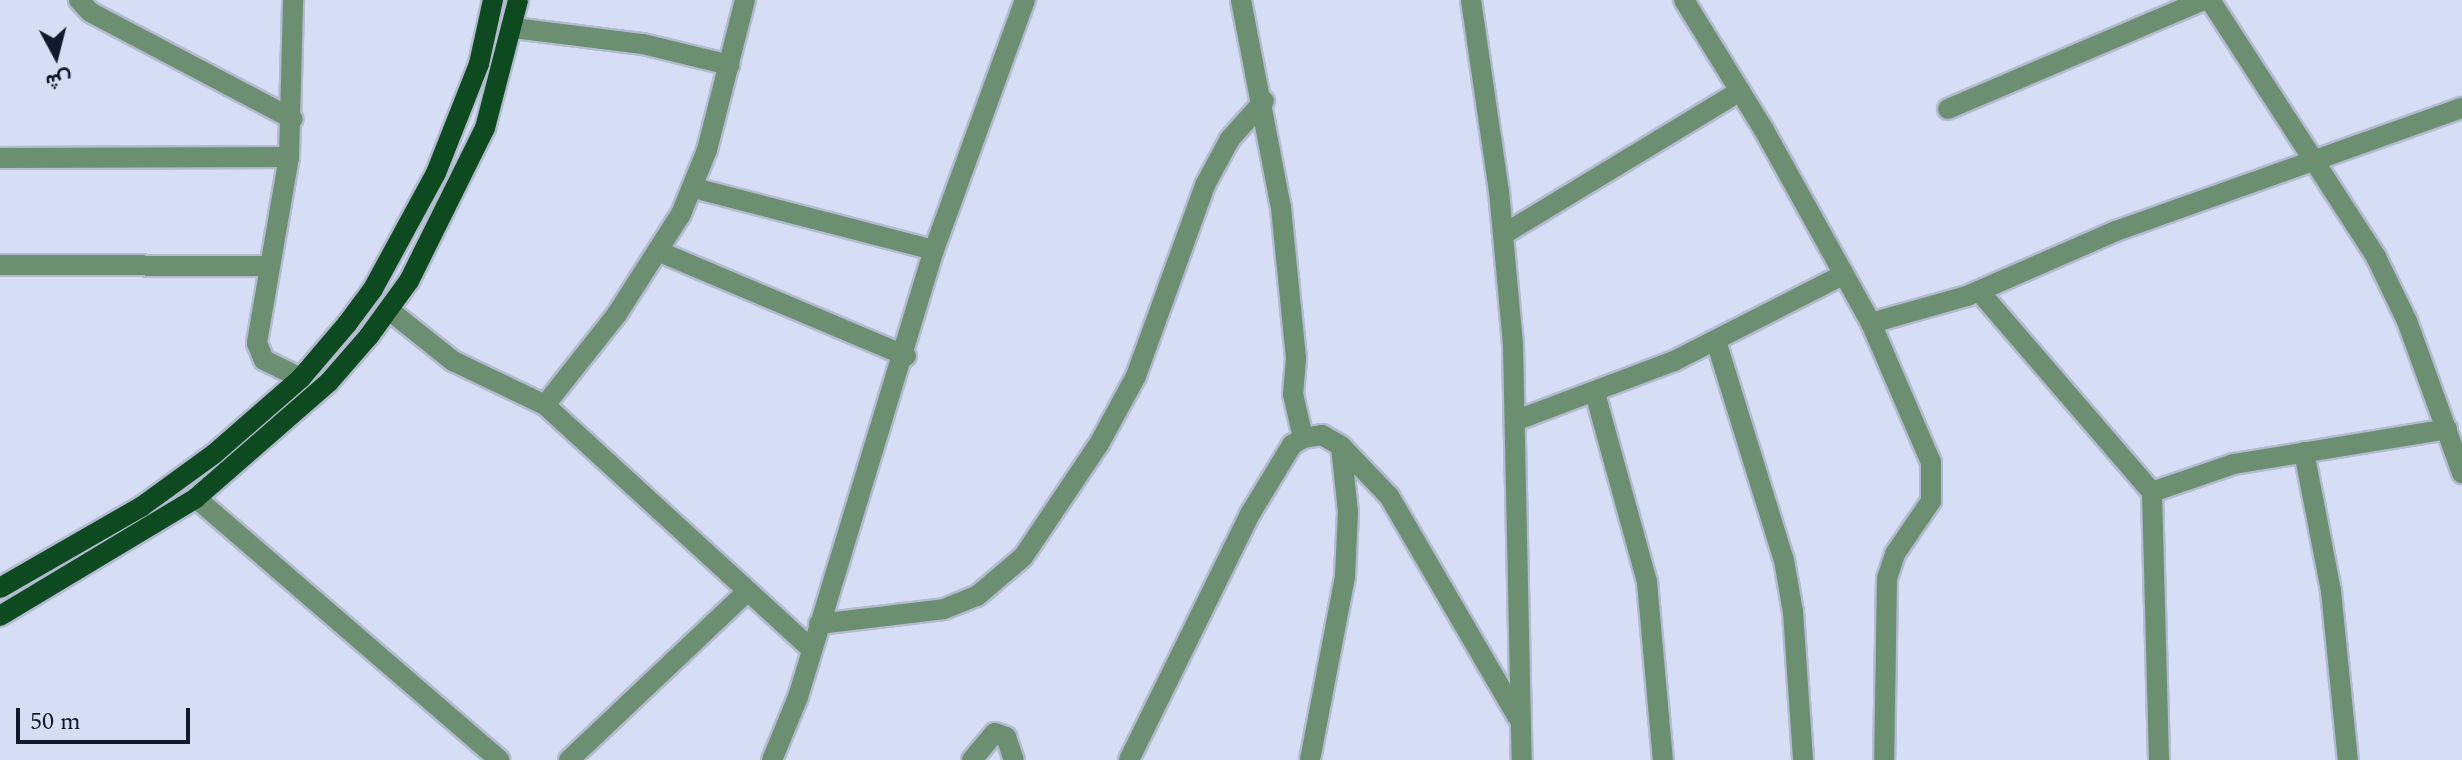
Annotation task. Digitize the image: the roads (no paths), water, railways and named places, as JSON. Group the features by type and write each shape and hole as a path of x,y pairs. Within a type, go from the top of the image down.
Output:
{"main road":[{"path":"0,588 141,507 214,454 301,378 373,289 436,173 479,64 493,0"},
{"path":"0,616 196,498 329,382 389,310 437,230 485,128 514,28 518,0"}],"street":[{"path":"79,0 90,12 293,119"},
{"path":"293,0 293,119 269,266 260,353 301,378"},
{"path":"545,405 660,252 694,188 730,65 745,0"},
{"path":"772,760 906,356 934,250 1025,0"},
{"path":"1241,0 1264,101 1296,358 1293,394 1303,438"},
{"path":"1471,0 1504,234 1517,420 1522,760"},
{"path":"1684,0 1740,91 1871,323 1920,432 1933,482 1931,501 1895,554 1887,578 1884,760"},
{"path":"1948,109 2204,0"},
{"path":"2210,0 2392,287 2450,420 2462,473"},
{"path":"514,28 643,44 730,65"},
{"path":"1504,234 1740,91"},
{"path":"819,624 944,609 977,596 1023,557 1099,444 1136,376 1205,185 1230,139 1264,101"},
{"path":"1871,323 1979,291 2116,231 2310,158 2462,108"},
{"path":"0,158 289,157"},
{"path":"694,188 934,250"},
{"path":"660,252 906,356"},
{"path":"0,265 269,266"},
{"path":"1517,420 1537,409 1595,393 1716,341 1843,275"},
{"path":"1979,291 2152,492 2159,760"},
{"path":"389,310 463,367 545,405 811,649"},
{"path":"1716,341 1784,560 1793,612 1803,760"},
{"path":"1595,393 1647,582 1663,760"},
{"path":"2152,492 2211,469 2450,420"},
{"path":"1129,760 1250,514 1292,445 1303,438 1322,435 1341,446 1370,472 1408,525 1520,721"},
{"path":"1310,760 1345,576 1348,512 1341,446"},
{"path":"2304,452 2331,591 2348,760"},
{"path":"196,498 499,760"},
{"path":"569,760 748,591"},
{"path":"972,760 995,733 1006,737 1014,760"}]}
